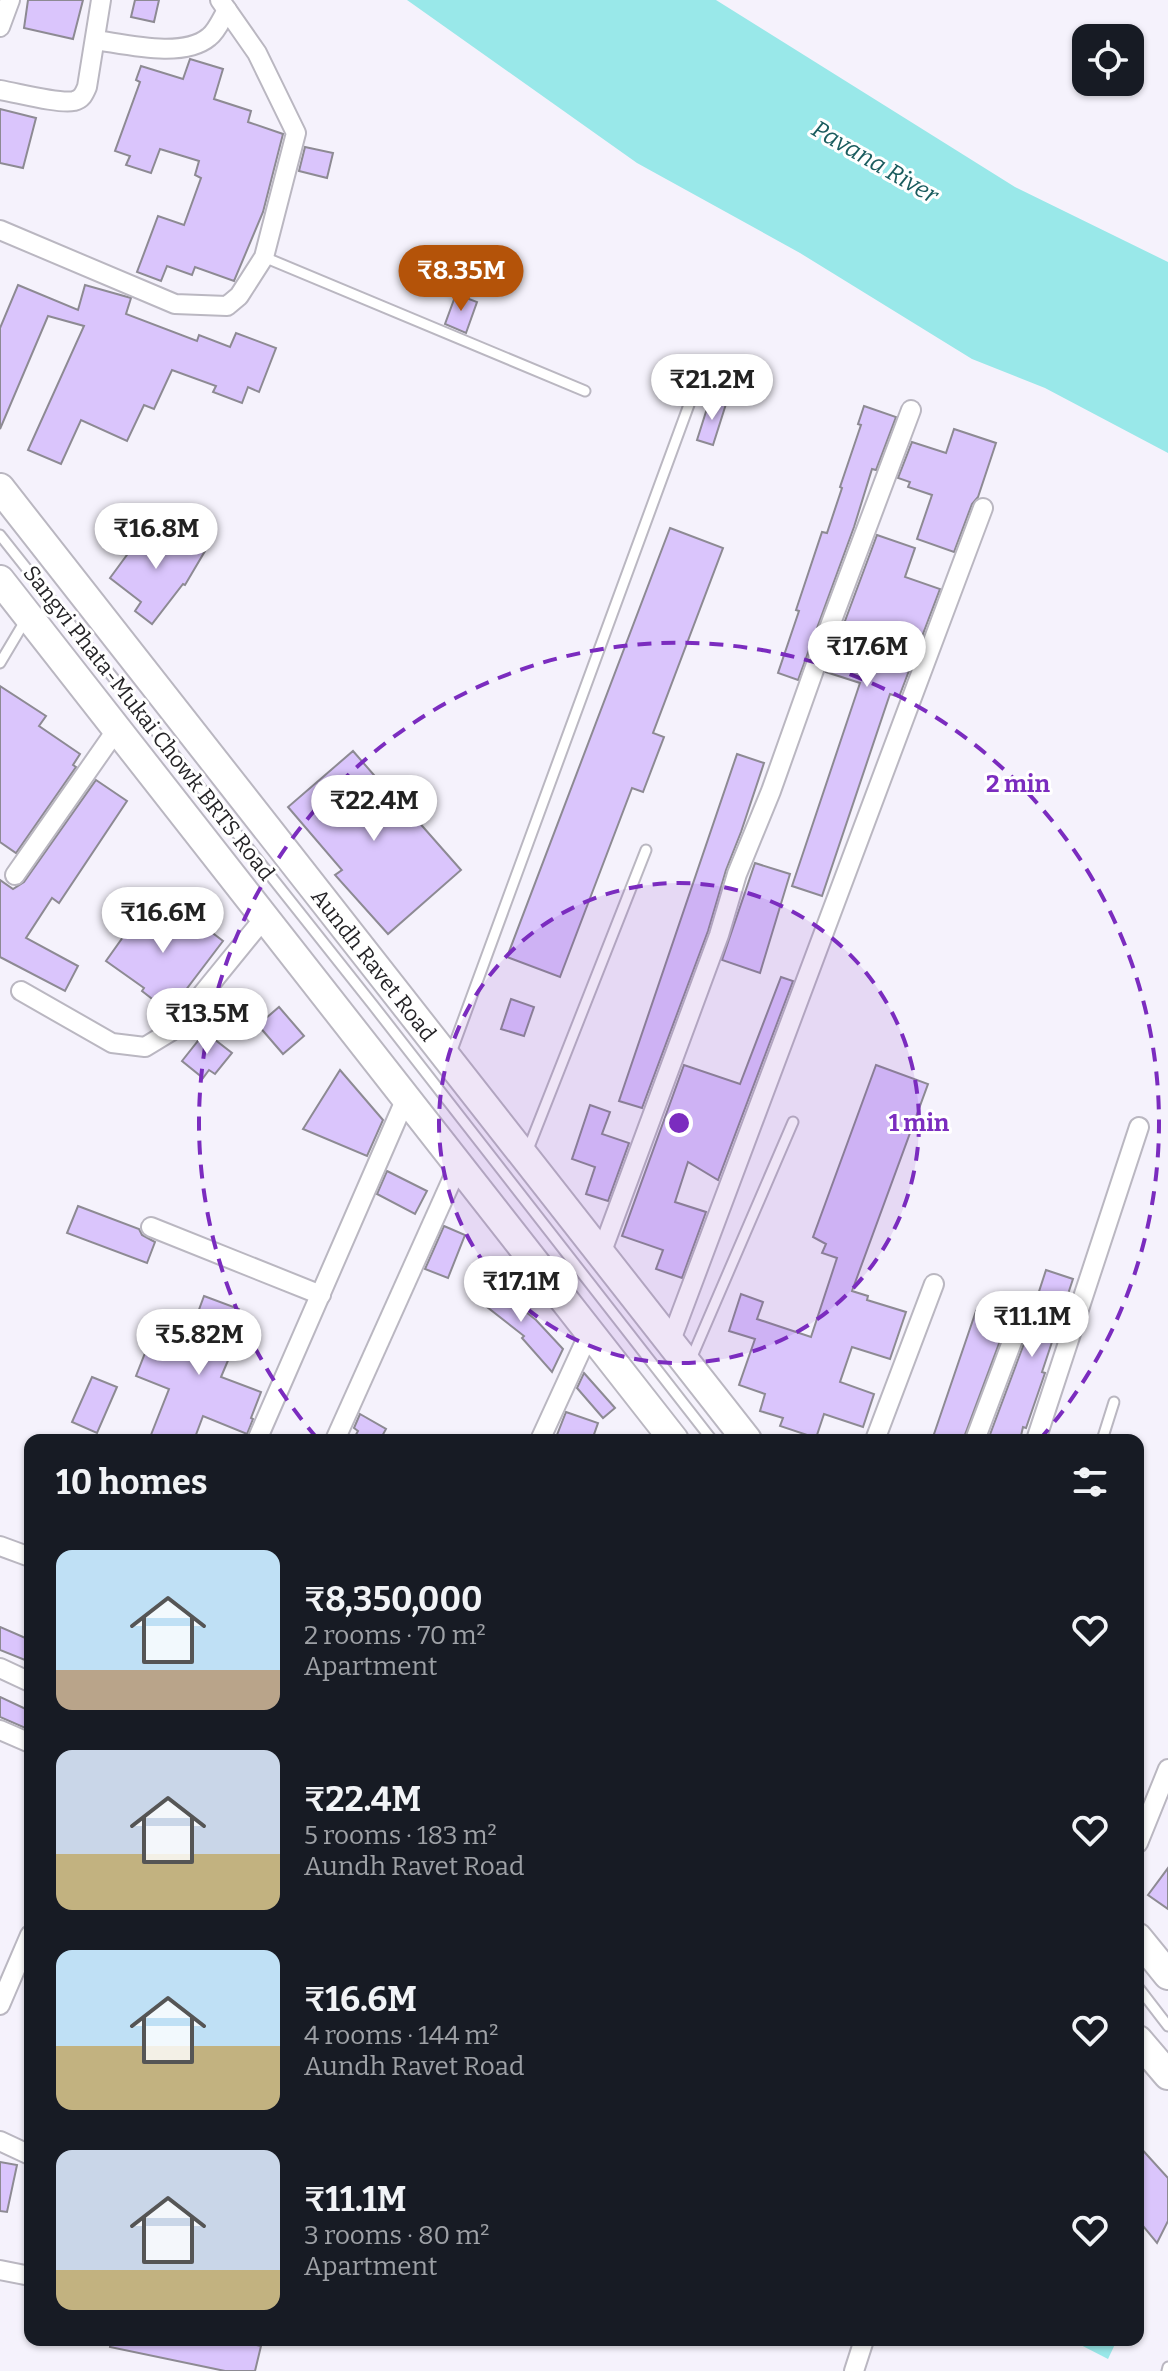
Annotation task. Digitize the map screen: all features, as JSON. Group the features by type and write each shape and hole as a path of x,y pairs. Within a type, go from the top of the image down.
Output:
{"main road":[{"name":"Aundh Ravet Road","path":"0,488 742,1434"},
{"path":"0,580 669,1434"},
{"path":"1144,1945 1168,1975"},
{"path":"1144,2047 1168,2075"}],"street":[{"path":"0,27 10,0"},
{"path":"0,90 76,101 83,96 101,0"},
{"path":"95,40 170,49 191,46 209,37 224,5"},
{"path":"0,230 175,304 227,306 239,296 264,257 296,133 257,53 224,5"},
{"path":"601,1254 719,935 737,874 771,791 911,410"},
{"path":"670,1343 983,508"},
{"path":"15,875 117,729"},
{"path":"21,991 112,1043 145,1047 173,1030 265,917"},
{"path":"260,1434 406,1098"},
{"path":"1038,1434 1139,1127"},
{"path":"338,1434 459,1164"},
{"path":"151,1227 321,1295"},
{"path":"877,1434 934,1284"},
{"path":"977,1434 1021,1318"},
{"path":"543,1434 590,1331"},
{"path":"0,1546 24,1555"},
{"path":"0,1668 24,1679"},
{"path":"0,1730 24,1740"},
{"path":"1144,1828 1168,1769"},
{"path":"0,2005 24,1949"},
{"path":"0,2141 24,2152"},
{"path":"0,2270 24,2275"},
{"path":"854,2371 862,2346"}],"lane":[{"path":"264,257 585,391"},
{"path":"448,1060 690,402"},
{"name":"Sangvi Phata-Mukai Chowk BRTS Road","path":"0,535 373,1005 707,1434"},
{"path":"0,663 28,615"},
{"path":"525,1157 646,850"},
{"path":"688,1366 793,1122"},
{"path":"1104,1434 1114,1402"},
{"path":"1144,1995 1168,2026"}],"water":[{"name":"Pavana River","path":"407,0 716,0 1015,187 1168,262 1168,453 1045,388 972,359 800,253 637,163"},
{"path":"1083,2346 1114,2346 1108,2359"}],"building":[{"path":"28,0 83,0 73,39 24,28"},
{"path":"135,0 159,0 154,22 131,17"},
{"path":"190,59 223,69 214,99 251,111 248,122 283,134 263,212 234,281 195,267 192,275 167,266 161,281 137,272 158,216 184,225 201,178 195,175 199,161 160,149 151,173 126,165 130,156 115,151 140,82 136,80 141,66 183,79"},
{"path":"0,109 36,118 23,168 0,163"},
{"path":"305,147 333,153 327,178 299,171"},
{"path":"18,285 78,310 85,285 131,298 126,314 197,341 199,335 230,347 236,333 276,348 259,392 248,387 242,403 213,392 216,386 172,370 154,409 144,405 127,441 81,420 61,464 28,450 84,326 48,316 0,429 0,328"},
{"path":"456,294 477,302 466,333 445,324"},
{"path":"710,399 726,404 713,445 697,440"},
{"path":"864,406 896,417 876,470 872,469 798,680 778,673 822,532 827,533 842,488"},
{"path":"954,429 996,443 978,497 972,504 954,552 917,539 932,495 908,487 910,482 898,478 912,442 946,453"},
{"path":"149,525 178,548 183,538 205,551 185,585 152,624 135,611 141,602 110,578"},
{"path":"670,528 723,548 653,733 664,737 643,792 632,788 560,977 507,957"},
{"path":"877,535 915,548 905,577 940,589 899,697 890,694 822,896 792,886 860,683 826,672"},
{"path":"0,686 46,716 39,726 80,754 73,765 76,767 16,853 0,842"},
{"path":"353,751 461,870 388,934 335,875 342,870 288,807"},
{"path":"737,754 764,763 708,931 642,1108 619,1101"},
{"path":"96,780 127,801 59,903 52,898 26,938 78,966 65,991 0,957 0,880 13,889 24,882"},
{"path":"755,863 790,874 760,973 722,960"},
{"path":"148,902 189,930 197,921 223,941 169,1012 142,991 144,988 106,961"},
{"path":"781,977 793,981 718,1180 688,1162 675,1202 706,1212 682,1278 656,1269 663,1250 622,1236 684,1065 740,1084"},
{"path":"511,999 534,1007 524,1036 501,1029"},
{"path":"279,1007 304,1036 283,1054 258,1025"},
{"path":"205,1032 232,1053 215,1074 209,1070 203,1078 182,1061"},
{"path":"876,1065 928,1084 852,1291 868,1296 867,1300 906,1312 890,1359 852,1347 840,1382 874,1394 863,1427 824,1414 817,1434 804,1434 780,1426 783,1418 760,1411 765,1394 739,1385 755,1339 729,1331 741,1294 763,1302 757,1319 811,1337 837,1258 822,1253 826,1244 813,1237"},
{"path":"340,1070 383,1120 367,1156 303,1129"},
{"path":"590,1105 610,1112 602,1134 629,1143 608,1201 586,1194 595,1167 572,1159"},
{"path":"387,1171 427,1191 415,1214 377,1194"},
{"path":"78,1206 139,1229 142,1235 155,1242 147,1263 67,1233"},
{"path":"444,1226 465,1235 448,1278 425,1269"},
{"path":"1046,1270 1073,1279 1026,1428 1023,1427 1021,1434 990,1434 1032,1322"},
{"path":"486,1280 536,1320 563,1349 552,1372 522,1338 524,1336 473,1296"},
{"path":"204,1296 239,1309 225,1348 232,1351 221,1377 261,1392 247,1434 203,1416 196,1434 151,1434 169,1389 136,1376 147,1348 161,1353 171,1327 190,1334"},
{"path":"976,1311 1007,1322 965,1434 934,1434"},
{"path":"584,1373 615,1408 603,1418 577,1388"},
{"path":"92,1377 117,1387 97,1433 72,1422"},
{"path":"566,1412 598,1423 594,1434 557,1434"},
{"path":"360,1414 386,1429 383,1434 356,1434 358,1431 354,1428"},
{"path":"0,1627 24,1637 24,1660 0,1650"},
{"path":"0,1697 24,1708 24,1727 0,1717"},
{"path":"1168,1868 1168,1909 1148,1895"},
{"path":"1144,2152 1168,2178 1168,2221 1157,2243 1144,2227"},
{"path":"0,2162 17,2165 7,2212 0,2211"},
{"path":"261,2346 255,2371 225,2371 110,2347"}]}
